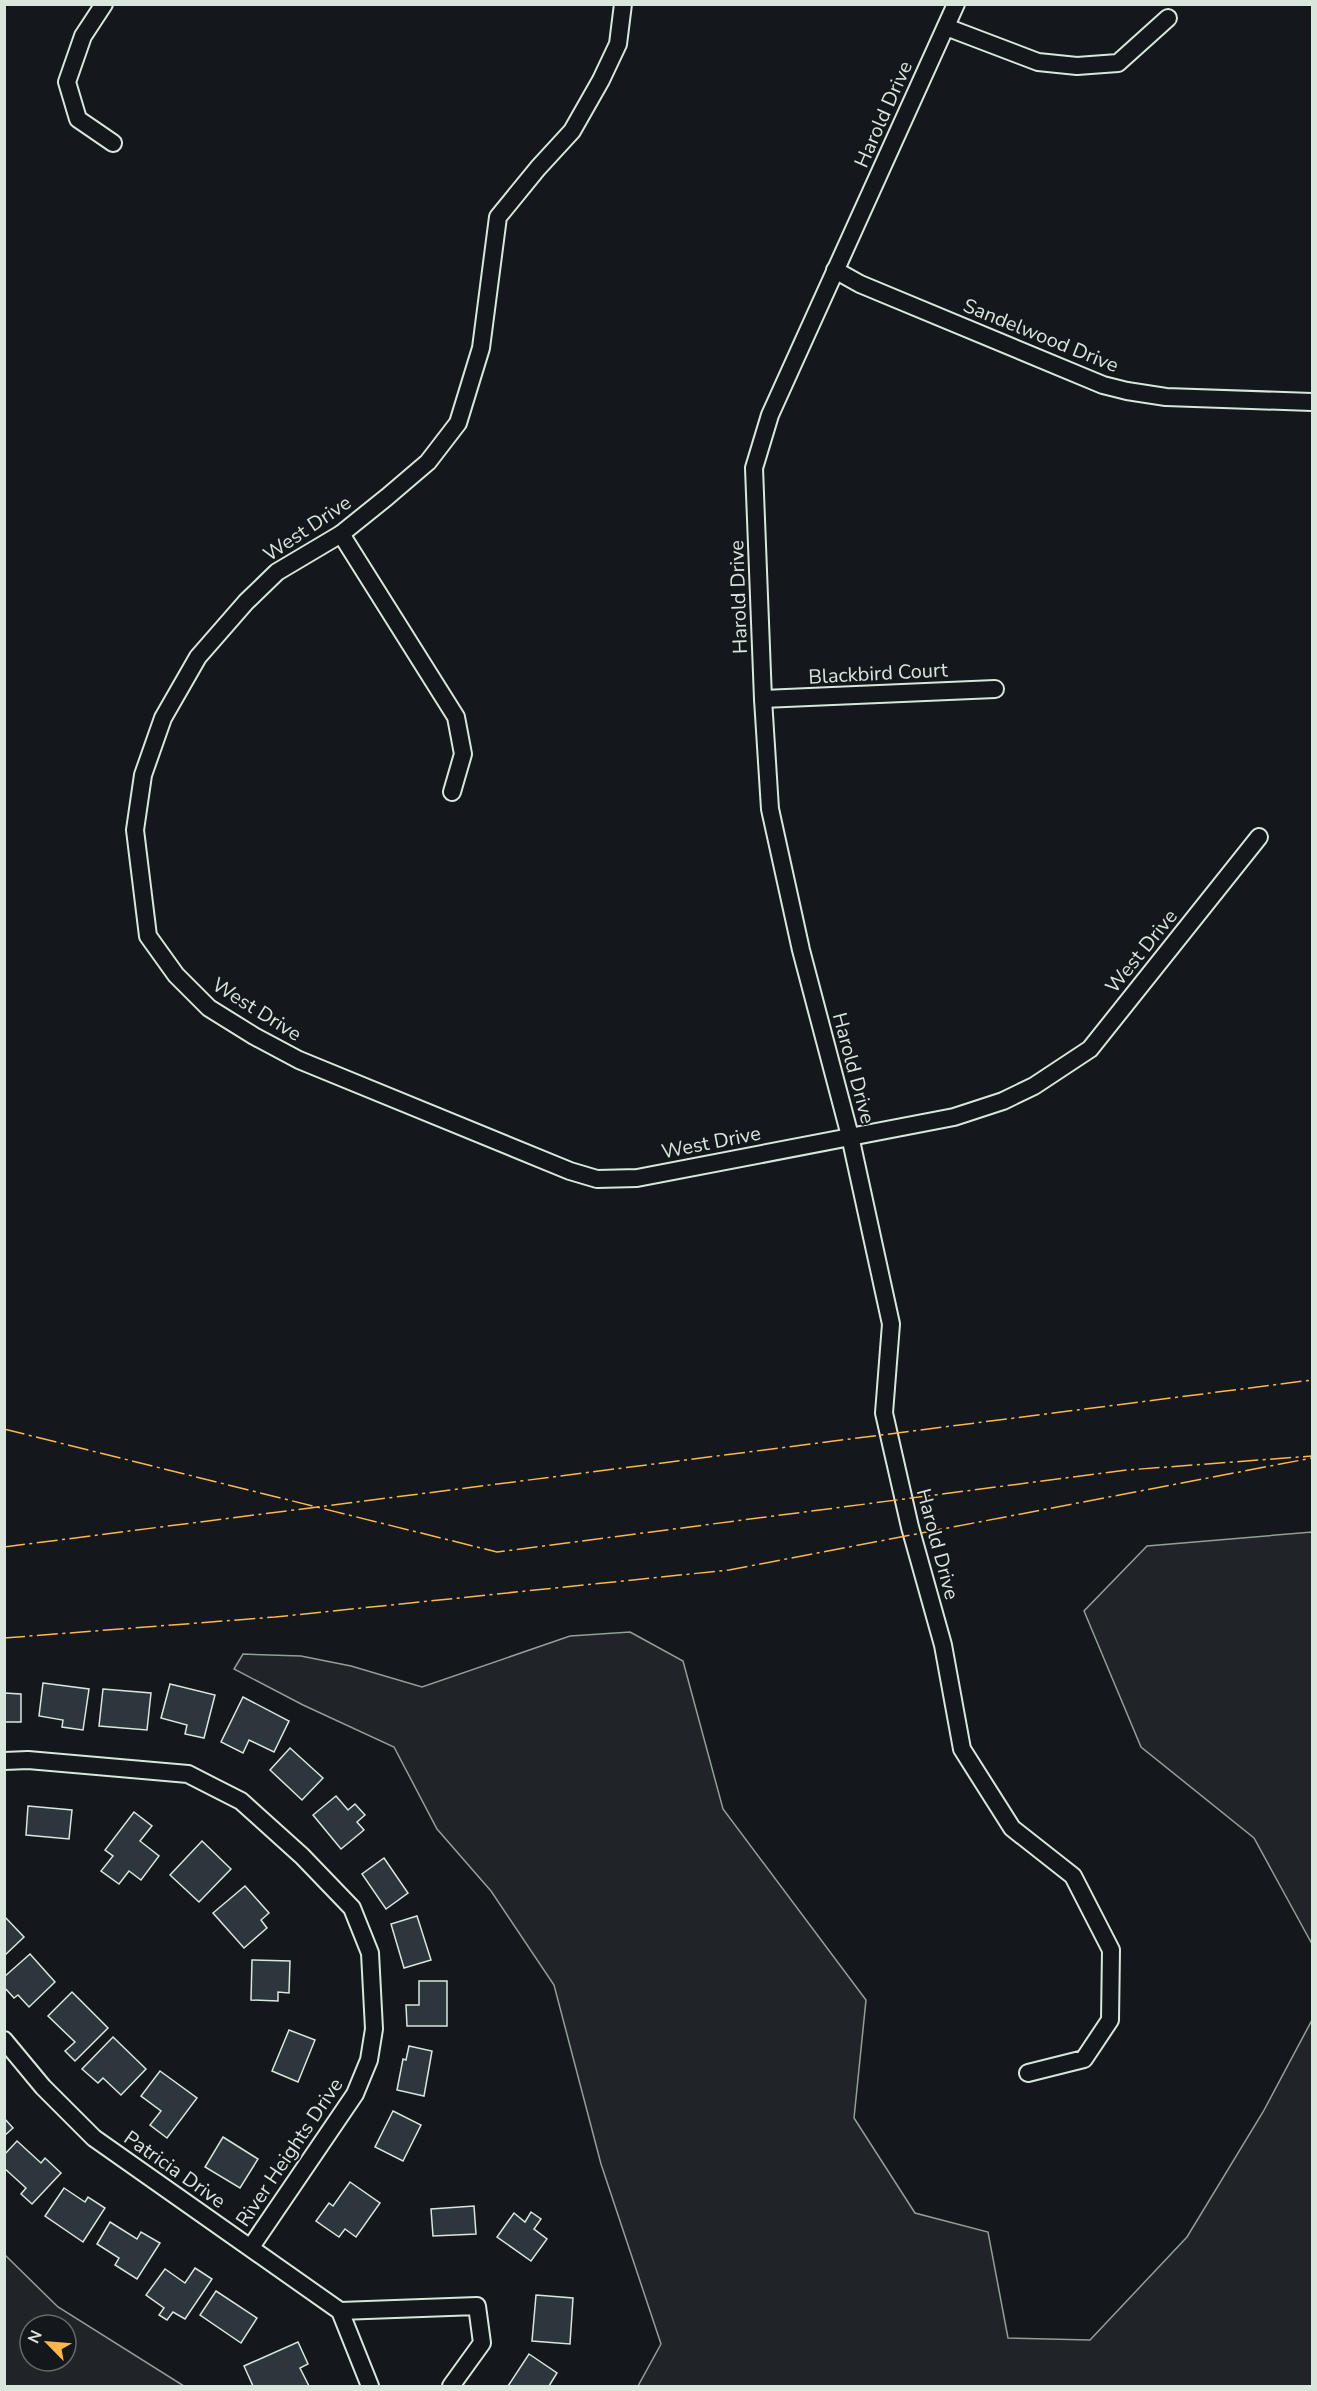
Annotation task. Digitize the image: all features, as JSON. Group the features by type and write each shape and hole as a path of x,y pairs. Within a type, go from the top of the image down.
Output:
{"street":[{"path":"104,4 83,36 67,82 78,119 113,143"},
{"name":"West Drive","path":"623,4 618,44 601,80 572,130 498,217 481,348 458,423 428,462 341,534 277,572 246,602 198,657 163,718 143,775 135,830 148,936 176,975 209,1008 299,1060 570,1171 597,1179 637,1178 954,1117 1003,1101 1034,1086 1090,1049 1259,837"},
{"name":"Harold Drive","path":"956,4 770,415 754,468 763,699 770,809 801,950 850,1136 891,1324 884,1413 910,1527 943,1645 962,1749 1012,1828 1072,1876 1111,1950 1110,2020 1084,2059 1028,2073"},
{"path":"946,27 1038,63 1077,66 1118,63 1168,18"},
{"name":"Sandelwood Drive","path":"835,270 860,284 1103,385 1166,397 1312,402"},
{"path":"341,534 456,717 463,754 452,792"},
{"name":"Blackbird Court","path":"763,699 995,689"},
{"name":"River Heights Drive","path":"4,1761 188,1774 241,1801 302,1856 352,1908 370,1953 374,2029 369,2060 355,2094 251,2247"},
{"name":"Patricia Drive","path":"4,2040 43,2087 94,2138 340,2311"},
{"path":"370,2386 340,2311 477,2306 482,2343 452,2386"}],"shaded area":[{"path":"1312,1532 1312,1944 1254,1838 1141,1747 1084,1611 1147,1546"},
{"path":"630,1632 683,1661 723,1809 866,2000 854,2118 915,2213 988,2232 1008,2338 1090,2340 1187,2237 1263,2112 1312,2020 1312,2386 638,2386 661,2344 601,2164 554,1985 491,1891 437,1829 394,1747 303,1705 234,1669 243,1654 301,1656 351,1666 422,1687 570,1636"},
{"path":"5,2255 58,2307 68,2313 18,2313 18,2373 78,2373 78,2320 184,2386 5,2386"}],"building":[{"path":"43,1683 89,1689 83,1730 62,1727 63,1720 39,1716"},
{"path":"170,1684 215,1695 204,1738 185,1734 187,1725 161,1718"},
{"path":"103,1689 151,1693 147,1730 99,1726"},
{"path":"4,1693 21,1694 21,1722 4,1722"},
{"path":"243,1697 289,1721 274,1752 249,1740 243,1753 221,1742"},
{"path":"290,1748 323,1778 302,1800 270,1770"},
{"path":"336,1796 348,1810 355,1804 365,1815 357,1822 364,1830 341,1849 313,1815"},
{"path":"28,1806 72,1810 69,1839 26,1835"},
{"path":"134,1812 152,1826 140,1841 159,1856 141,1880 129,1871 119,1884 101,1871 113,1856 105,1850"},
{"path":"202,1841 231,1869 199,1902 170,1875"},
{"path":"384,1858 408,1893 386,1909 362,1874"},
{"path":"245,1886 269,1913 261,1920 267,1928 244,1948 213,1913"},
{"path":"4,1916 24,1937 4,1956"},
{"path":"417,1916 431,1960 404,1968 391,1924"},
{"path":"30,1954 55,1982 29,2007 18,1995 14,1998 4,1987 4,1977"},
{"path":"252,1960 290,1961 289,1993 278,1992 278,2001 251,2000"},
{"path":"419,1981 447,1981 447,2026 407,2026 406,2005 419,2005"},
{"path":"72,1992 108,2028 75,2061 65,2051 75,2042 48,2016"},
{"path":"289,2030 315,2040 298,2082 272,2071"},
{"path":"113,2037 146,2069 121,2095 103,2078 98,2083 82,2069"},
{"path":"409,2046 432,2051 424,2096 397,2090 403,2059 406,2060"},
{"path":"160,2071 197,2098 167,2138 150,2125 161,2111 141,2096"},
{"path":"393,2111 421,2125 403,2161 375,2147"},
{"path":"4,2118 13,2128 4,2136"},
{"path":"223,2137 258,2159 240,2188 205,2167"},
{"path":"17,2141 41,2163 45,2158 61,2173 32,2204 21,2194 26,2188 4,2168 4,2155"},
{"path":"350,2182 380,2203 356,2237 345,2229 339,2237 316,2221 329,2203 333,2206"},
{"path":"64,2188 85,2202 88,2197 105,2208 83,2242 45,2216"},
{"path":"474,2206 476,2234 433,2236 431,2209"},
{"path":"531,2212 541,2219 534,2229 547,2239 531,2261 497,2237 514,2213 525,2222"},
{"path":"110,2222 137,2239 141,2232 160,2243 137,2279 115,2265 119,2258 97,2244"},
{"path":"195,2268 212,2279 185,2319 173,2312 167,2320 159,2315 164,2308 146,2295 165,2269 185,2283"},
{"path":"216,2291 257,2318 241,2343 200,2315"},
{"path":"536,2295 573,2298 570,2344 532,2341"},
{"path":"298,2342 308,2364 300,2368 309,2386 253,2386 244,2366"},
{"path":"529,2354 557,2373 549,2386 508,2386"}],"power":[{"path":"4,1547 1312,1380"},
{"path":"4,1429 497,1552 1127,1470 1312,1456"},
{"path":"4,1638 275,1617 729,1570 1312,1458"}]}
